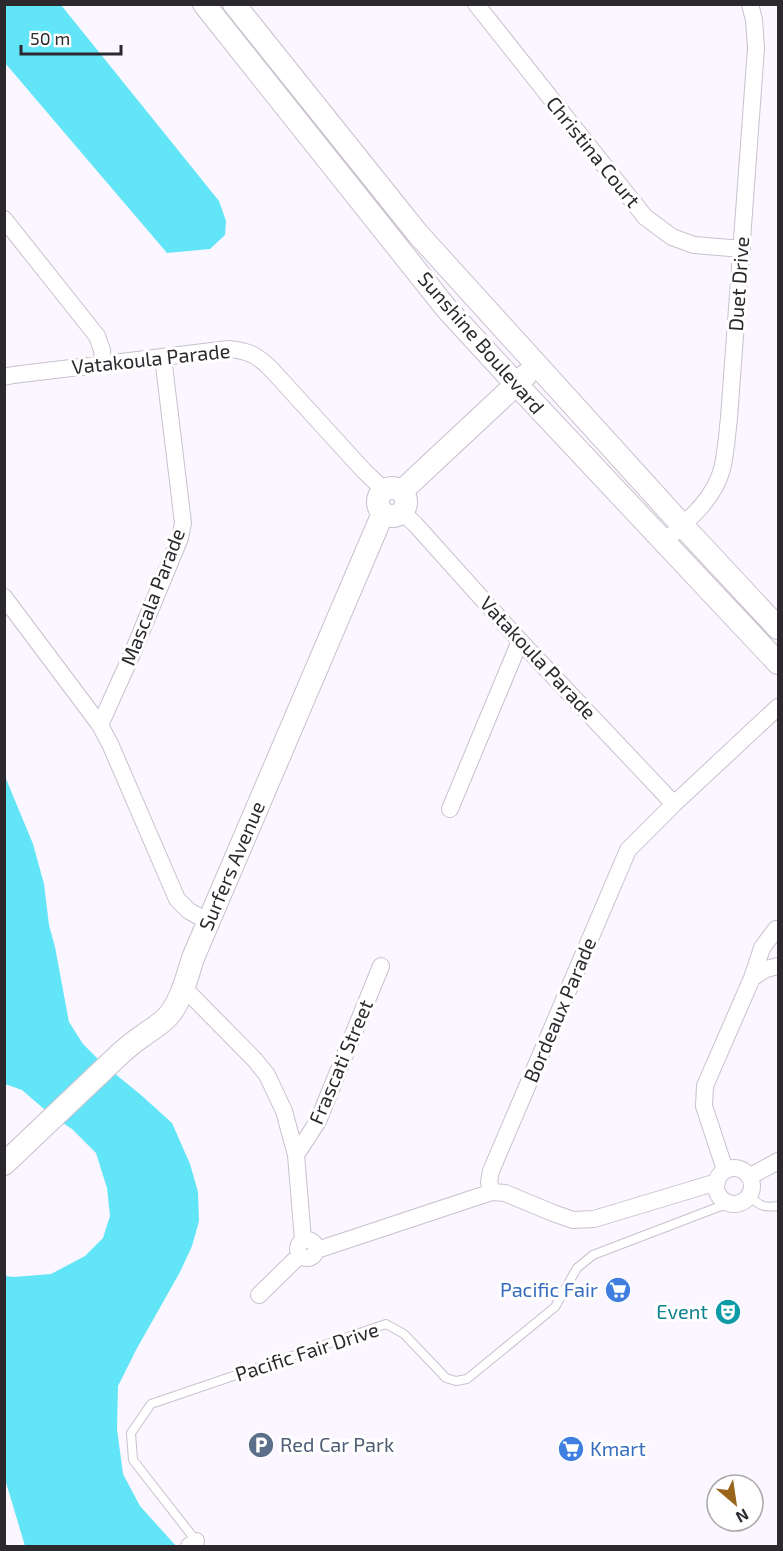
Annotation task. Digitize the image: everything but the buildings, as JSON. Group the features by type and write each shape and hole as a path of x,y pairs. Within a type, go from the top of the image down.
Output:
{"main road":[{"name":"Sunshine Boulevard","path":"204,4 446,308 778,663"},
{"name":"Sunshine Boulevard","path":"234,4 418,234 778,628"},
{"name":"Surfers Avenue","path":"4,1164 122,1052 162,1023 170,1014 184,988 193,958 393,502 537,365"}],"street":[{"name":"Christina Court","path":"476,4 645,217 672,237 694,245 742,249"},
{"name":"Duet Drive","path":"664,542 701,507 718,481 722,468 729,418 756,48 754,20 750,4"},
{"path":"4,219 97,336 102,350 103,363"},
{"name":"Vatakoula Parade","path":"4,377 229,349 244,351 259,358 674,804"},
{"name":"Mascala Parade","path":"100,725 176,548 183,523 163,357"},
{"path":"4,597 100,725 177,899 189,911 209,922"},
{"path":"450,809 520,641"},
{"name":"Bordeaux Parade","path":"492,1192 489,1182 491,1171 628,850 778,707"},
{"path":"259,1295 306,1248 323,1248 492,1192 506,1193 573,1220 594,1219 721,1176 731,1168 741,1170 749,1177 752,1186 749,1195 741,1202 730,1203 718,1193 721,1176 704,1106 705,1086 753,978 762,948 778,928"},
{"name":"Frascati Street","path":"296,1155 318,1121 381,966"},
{"path":"753,978 766,969 778,966"},
{"path":"184,988 255,1060 267,1075 284,1111 296,1155 306,1248"},
{"path":"749,1177 778,1161"}],"lane":[{"path":"749,1195 765,1208 778,1206"},
{"name":"Pacific Fair Drive","path":"195,1545 133,1460 131,1432 151,1404 386,1324 404,1334 446,1378 456,1381 467,1379 555,1307 577,1268 593,1255 721,1206 725,1201"}],"water":[{"path":"4,5 61,5 219,201 226,221 225,235 210,249 167,253 5,63"},
{"path":"4,774 33,844 44,884 49,925 69,1022 83,1044 103,1064 172,1123 190,1164 198,1192 199,1221 192,1246 118,1386 117,1429 123,1474 140,1506 176,1546 25,1546 5,1479 5,1276 51,1274 85,1256 103,1238 110,1216 107,1188 96,1153 72,1129 51,1115 22,1090 5,1084"}],"place":[{"name":"Pacific Fair","path":"618,1290"},
{"name":"Event","path":"728,1312"},
{"name":"Red Car Park","path":"261,1445"},
{"name":"Kmart","path":"571,1449"}]}
